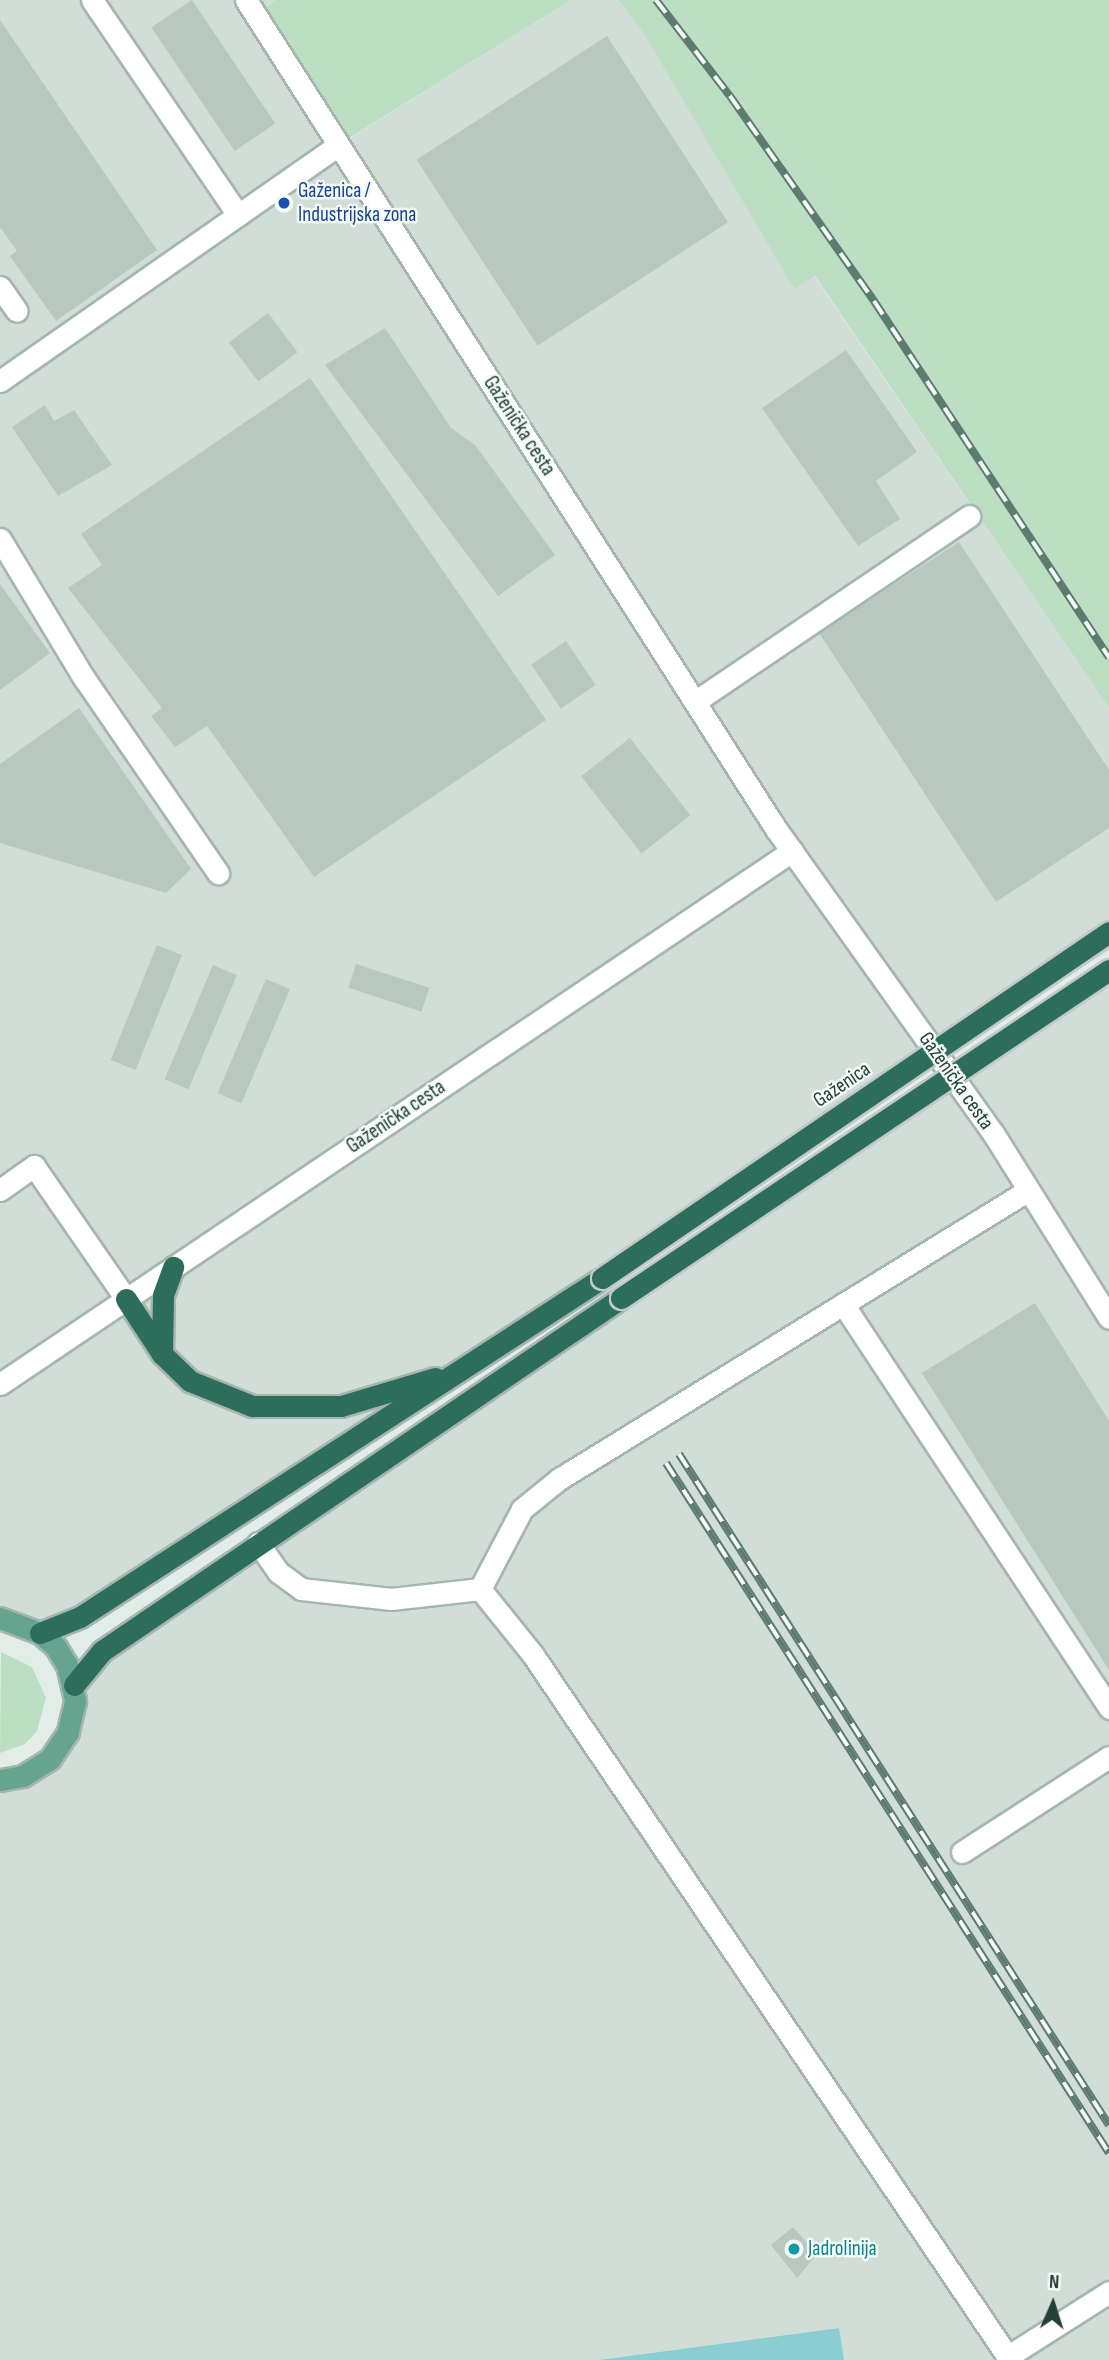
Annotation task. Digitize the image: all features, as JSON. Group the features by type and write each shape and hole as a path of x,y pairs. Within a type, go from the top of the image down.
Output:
{"highway":[{"name":"Gaženica","path":"40,1633 80,1617 602,1278 1109,932"},
{"path":"74,1685 102,1651 258,1542 1109,970"},
{"path":"163,1354 163,1295 173,1267"},
{"path":"126,1299 163,1354 190,1381 252,1406 297,1409 341,1406 459,1371"}],"main road":[{"path":"0,1618 40,1633 67,1665 74,1685 73,1717 60,1746 37,1768 0,1780"}],"street":[{"path":"92,0 239,215"},
{"name":"Gaženička cesta","path":"246,0 792,851 993,1133 1109,1318"},
{"path":"0,381 338,145"},
{"path":"0,287 17,312"},
{"path":"696,701 968,516"},
{"path":"0,539 91,688 218,873"},
{"name":"Gaženička cesta","path":"0,1384 792,851"},
{"path":"0,1190 34,1166 126,1299"},
{"path":"480,1589 522,1509 559,1479 1027,1191"},
{"path":"844,1304 1109,1708"},
{"path":"258,1542 278,1572 301,1589 391,1599 480,1589"},
{"path":"480,1589 533,1655 1008,2358 1109,2292"},
{"path":"962,1852 1109,1757"}],"shaded area":[{"path":"0,0 276,0 255,14 339,145 571,0 618,0 642,31 794,289 814,276 1109,708 1109,950 80,1617 40,1633 0,1624"},
{"path":"1109,970 1109,2360 844,2360 838,2328 599,2360 0,2360 0,1780 37,1768 102,1651"}],"green space":[{"path":"276,0 571,0 338,145 255,15"},
{"path":"618,0 1109,0 1109,708 815,276 794,289 642,31"},
{"path":"1,1652 32,1667 46,1698 37,1731 25,1744 0,1753"}],"water":[{"path":"839,2328 844,2360 599,2360"}],"building":[{"path":"192,0 275,124 235,151 151,27"},
{"path":"0,20 157,250 56,321 10,256 17,251 0,227"},
{"path":"607,36 728,222 538,346 417,160"},
{"path":"268,313 297,352 258,382 229,342"},
{"path":"385,328 451,428 475,445 555,555 498,596 325,365"},
{"path":"846,350 917,452 876,481 900,519 858,546 762,408"},
{"path":"310,378 546,720 314,877 207,726 175,747 151,716 162,708 68,588 102,565 81,534"},
{"path":"45,405 54,421 74,410 112,465 58,496 12,427"},
{"path":"959,542 1109,770 1109,828 996,902 819,633"},
{"path":"0,584 50,653 0,690"},
{"path":"566,641 596,685 561,708 531,664"},
{"path":"79,708 191,869 166,893 0,843 0,764"},
{"path":"630,738 690,815 641,853 581,776"},
{"path":"157,945 182,955 136,1070 111,1060"},
{"path":"356,964 429,988 422,1012 348,988"},
{"path":"213,965 237,975 188,1089 165,1079"},
{"path":"266,979 290,989 241,1103 218,1093"},
{"path":"1035,1303 1109,1421 1109,1670 922,1373"},
{"name":"Jadrolinija","path":"793,2227 817,2254 797,2278 771,2245"}],"railway":[{"path":"656,0 730,96 874,301 1109,658"},
{"path":"679,1454 1109,2125"},
{"path":"666,1463 1109,2153"}],"place":[{"name":"Gaženica / Industrijska zona","path":"284,203"},
{"name":"Jadrolinija","path":"794,2249"}]}
